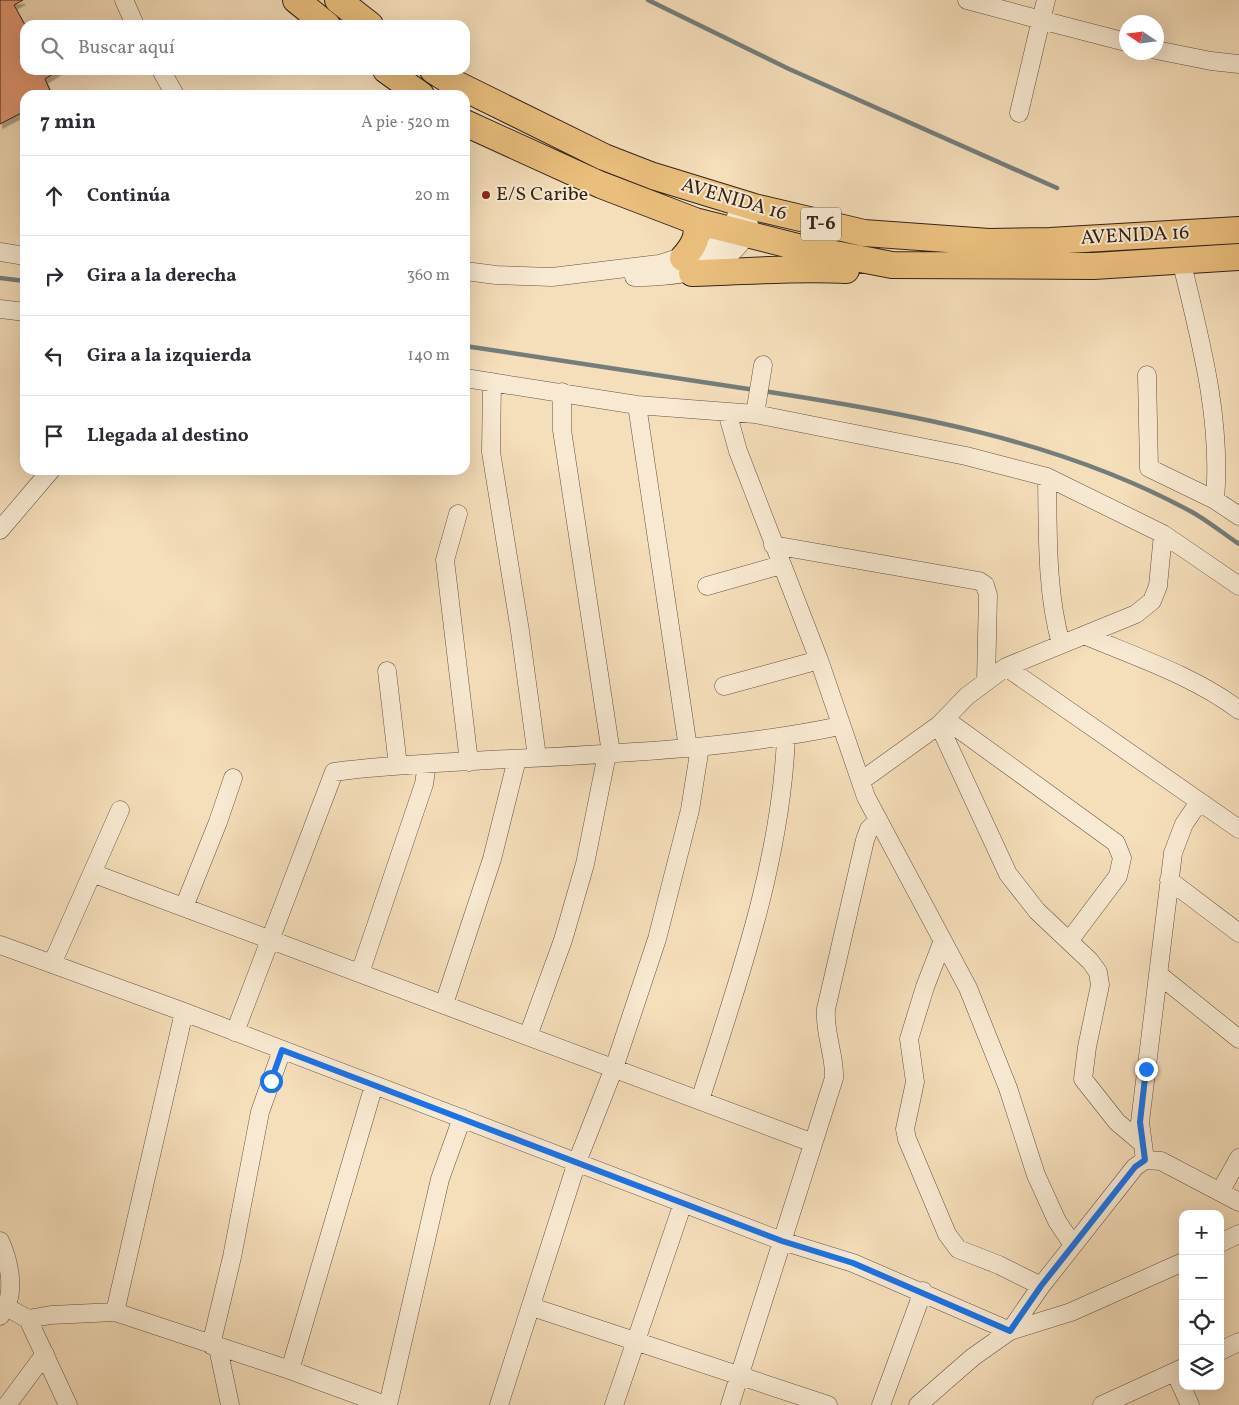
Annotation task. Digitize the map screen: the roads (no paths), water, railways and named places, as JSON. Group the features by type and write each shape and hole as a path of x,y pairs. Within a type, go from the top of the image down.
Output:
{"highway":[{"path":"296,0 321,20"},
{"path":"338,0 364,20"},
{"path":"393,75 415,90"},
{"name":"AVENIDA 16","path":"441,75 468,90"},
{"name":"AVENIDA 16","path":"470,91 604,157 653,176 747,205 864,233 989,242 1050,241 1239,230"},
{"name":"AVENIDA 16","path":"470,125 601,185 695,220 739,233 892,265 1094,266 1239,257"},
{"path":"687,266 694,246 697,227 695,220"},
{"name":"T-6","path":"687,266 756,272 801,267 865,271 892,265"}],"street":[{"path":"124,0 134,20"},
{"path":"967,0 1119,40"},
{"path":"1020,113 1046,0"},
{"path":"1164,52 1202,60 1239,64"},
{"path":"163,75 172,90"},
{"path":"470,271 496,275 552,277 659,264 687,266 713,247 739,233 747,205"},
{"path":"0,252 20,255"},
{"path":"1181,260 1207,364 1217,472 1215,500"},
{"path":"0,309 20,311"},
{"path":"755,414 763,365"},
{"path":"1147,375 1149,468 1215,500 1239,516"},
{"path":"470,379 637,405 755,414 956,454 1047,477 1163,534 1237,581"},
{"path":"492,382 491,452 520,631 537,758"},
{"path":"528,1036 563,940 586,864 609,753 562,430 562,392"},
{"path":"499,1405 578,1162 614,1068 657,939 690,810 694,748 637,405"},
{"path":"727,412 738,451 819,660 860,781 878,820 942,943 968,988 1008,1088 1036,1175 1057,1221 1073,1245"},
{"path":"0,530 47,475"},
{"path":"1047,477 1049,554 1056,624 1062,644"},
{"path":"458,514 445,560 469,762"},
{"path":"860,781 942,722 968,696 1006,666 1136,614 1152,601 1158,586 1163,534"},
{"path":"773,545 979,581 985,585 988,595 986,682"},
{"path":"706,586 781,565"},
{"path":"1084,635 1162,668 1226,701 1239,710"},
{"path":"724,686 819,660"},
{"path":"1006,666 1239,830"},
{"path":"387,671 398,766"},
{"path":"942,722 1008,874 1037,911 1090,961 1098,972 1100,985 1087,1047 1083,1080 1144,1152 1239,1202"},
{"path":"942,722 1116,843 1122,858 1122,867 1118,876 1069,941"},
{"path":"235,1032 334,772 427,764 694,748 786,737 840,726"},
{"path":"700,1100 745,960 770,864 785,770 786,737"},
{"path":"444,1004 492,859 517,759"},
{"path":"360,973 424,784 427,764"},
{"path":"184,907 218,822 233,778"},
{"path":"1010,1331 1041,1286 1135,1167 1144,1152 1140,1122 1173,853 1184,824 1199,802"},
{"path":"52,964 120,810"},
{"path":"730,1405 834,1078 834,1065 825,1022 826,1009 865,840 869,829 878,820"},
{"path":"92,872 813,1143"},
{"path":"1169,880 1239,933"},
{"path":"942,943 925,987 909,1039 915,1082 905,1129 907,1138 946,1234 958,1249 999,1265 1041,1286"},
{"path":"0,945 184,1012 782,1241 853,1263 1010,1331"},
{"path":"1158,974 1239,1039"},
{"path":"115,1312 184,1012"},
{"path":"230,1405 214,1347 260,1112 282,1050"},
{"path":"290,1370 374,1085"},
{"path":"0,1241 9,1267 4,1312 28,1319 51,1315 115,1312 214,1347 290,1370 386,1405 440,1179 462,1118"},
{"path":"1220,1192 1239,1158"},
{"path":"614,1405 683,1203"},
{"path":"1224,1241 1239,1234"},
{"path":"918,1405 973,1357 1010,1331 1071,1312 1179,1264"},
{"path":"881,1405 923,1292"},
{"path":"532,1307 828,1405"},
{"path":"28,1319 68,1405"},
{"path":"1224,1349 1239,1342"},
{"path":"7,1405 45,1354"},
{"path":"1102,1405 1179,1370"},
{"path":"1185,1390 1190,1405"}],"waterway":[{"path":"648,0 789,69 1057,188"},
{"path":"0,278 20,280"},
{"path":"470,347 755,390"},
{"path":"763,391 929,420 1037,448 1090,466 1142,487 1192,512 1239,544"}],"place":[{"name":"E/S Caribe","path":"486,195"}]}
